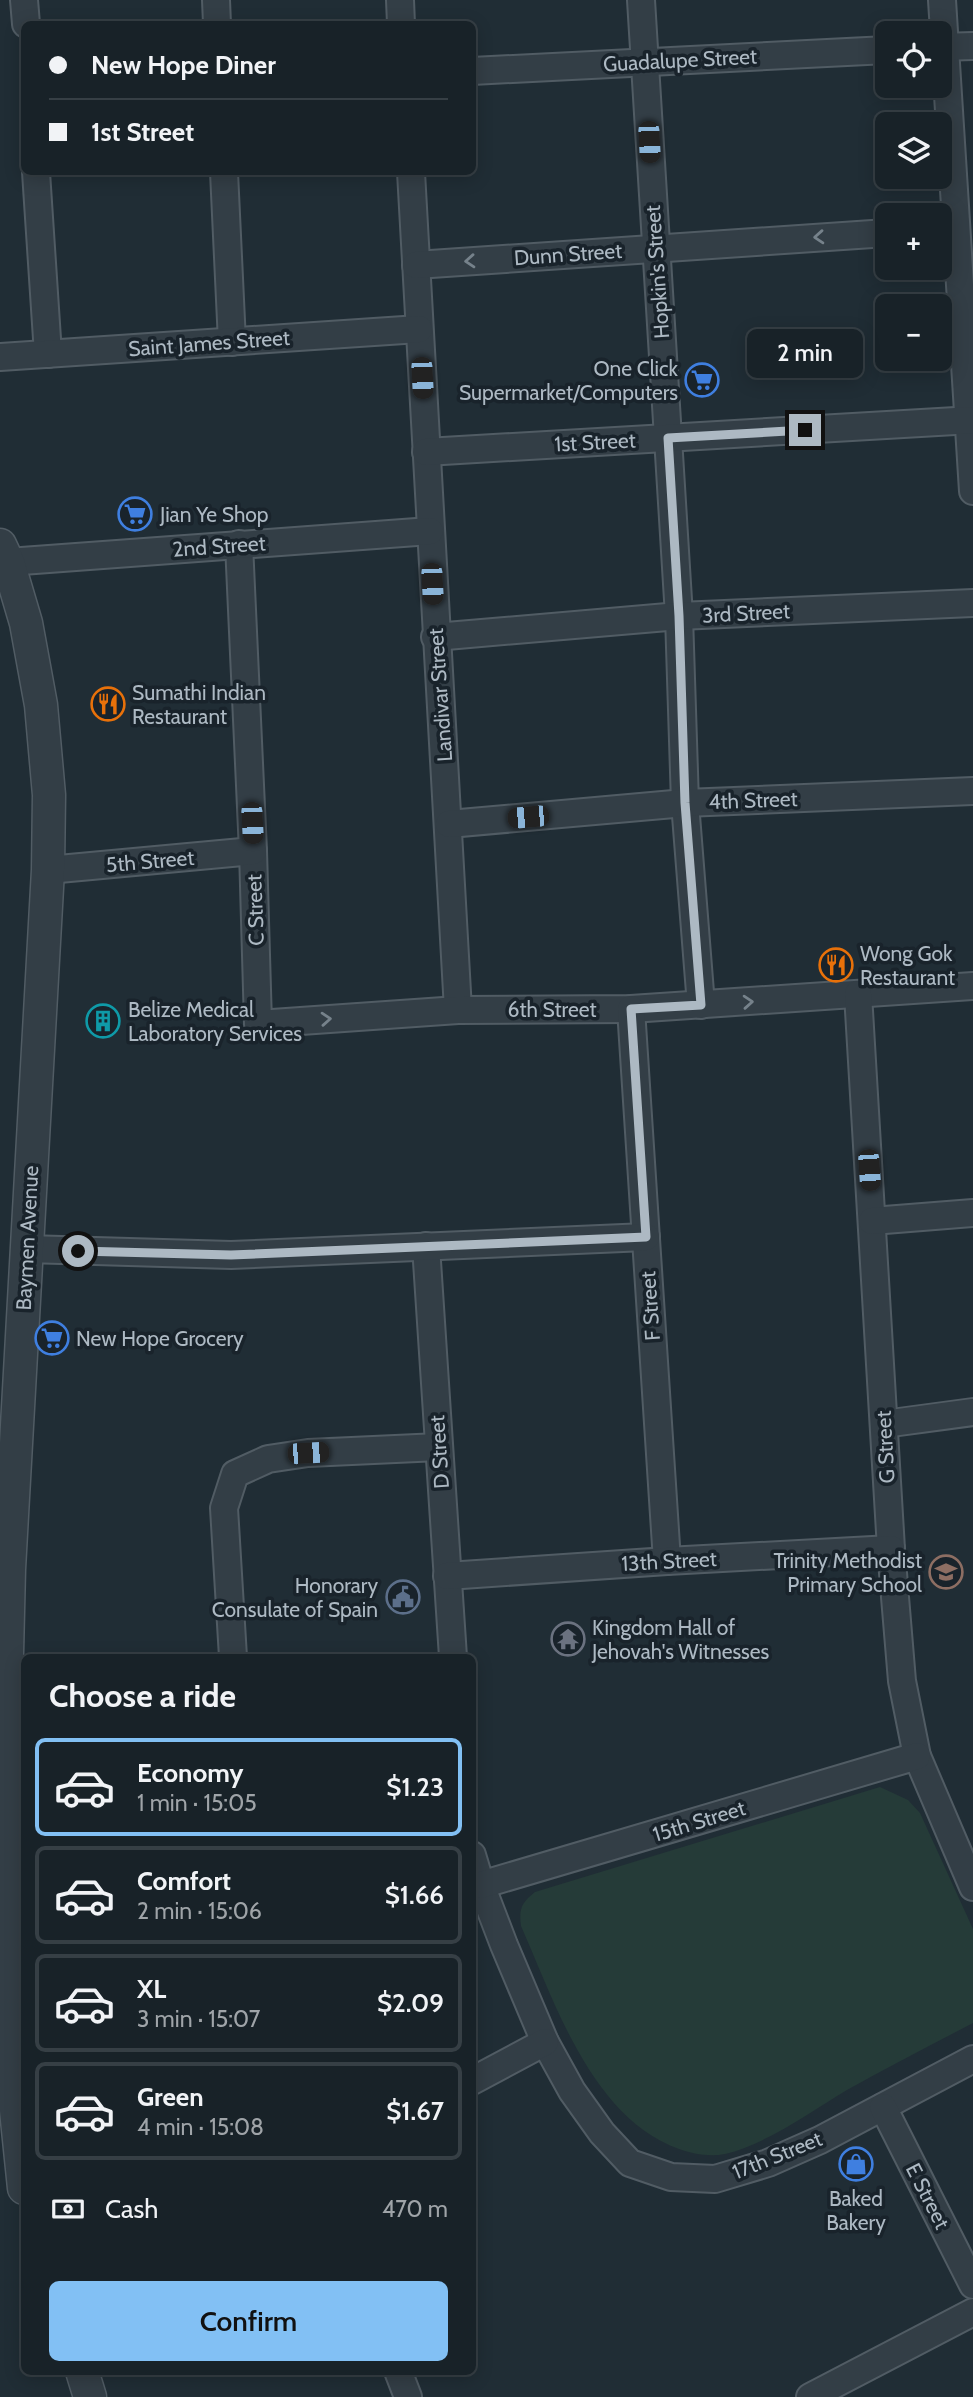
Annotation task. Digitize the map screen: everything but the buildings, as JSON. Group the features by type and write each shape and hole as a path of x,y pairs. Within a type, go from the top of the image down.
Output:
{"street":[{"path":"24,0 26,21"},
{"path":"216,0 217,21"},
{"path":"400,0 401,21"},
{"name":"Hopkin's Street","path":"641,0 679,616 685,803 701,1005"},
{"path":"942,0 942,21"},
{"path":"952,47 973,46"},
{"name":"Guadalupe Street","path":"476,71 875,51"},
{"path":"946,98 971,421 973,491"},
{"path":"36,175 48,354"},
{"path":"224,175 232,342"},
{"name":"Landivar Street","path":"411,175 458,1010"},
{"name":"Dunn Street","path":"416,265 875,234"},
{"name":"Saint James Street","path":"0,357 419,329"},
{"name":"1st Street","path":"426,452 971,421"},
{"name":"2nd Street","path":"4,553 239,544 430,531"},
{"name":"C Street","path":"239,544 258,1024"},
{"name":"Baymen Avenue","path":"4,553 26,623 41,705 49,795 48,870 27,1250 4,1569 15,1736 16,2110 21,2159"},
{"name":"3rd Street","path":"435,637 679,616 973,603"},
{"name":"4th Street","path":"449,824 685,803 973,791"},
{"name":"5th Street","path":"48,870 253,851"},
{"name":"6th Street","path":"258,1024 458,1010 631,1009 973,986"},
{"name":"G Street","path":"858,994 891,1549 902,1681 917,1756 973,1887"},
{"name":"F Street","path":"631,1009 667,1561"},
{"path":"872,1221 973,1213"},
{"path":"27,1250 231,1255 646,1237"},
{"name":"D Street","path":"426,1246 453,1654"},
{"path":"884,1424 973,1412"},
{"path":"233,1654 224,1508 235,1474 268,1459 308,1453 439,1447"},
{"name":"13th Street","path":"447,1576 891,1549"},
{"name":"15th Street","path":"481,1885 917,1756"},
{"path":"476,1868 545,2042 476,2079"},
{"name":"17th Street","path":"545,2042 572,2091 602,2133 630,2164 671,2177 715,2179 768,2163 820,2140 973,2059"},
{"name":"E Street","path":"883,2106 973,2286"},
{"path":"810,2397 973,2312"},
{"path":"83,2375 90,2397"},
{"path":"400,2375 408,2397"}],"green space":[{"path":"880,1787 908,1800 920,1813 973,1929 973,2023 847,2090 772,2135 741,2149 719,2155 695,2154 649,2134 622,2112 580,2055 521,1926 524,1903 535,1892"}],"place":[{"name":"One Click Supermarket/Computers","path":"702,380"},
{"name":"Jian Ye Shop","path":"135,514"},
{"name":"Sumathi Indian Restaurant","path":"108,704"},
{"name":"Wong Gok Restaurant","path":"836,965"},
{"name":"Belize Medical Laboratory Services","path":"103,1021"},
{"name":"New Hope Grocery","path":"52,1338"},
{"name":"Trinity Methodist Primary School","path":"946,1572"},
{"name":"Honorary Consulate of Spain","path":"403,1597"},
{"name":"Kingdom Hall of Jehovah's Witnesses","path":"568,1639"},
{"name":"Baked Bakery","path":"856,2164"}],"route":[{"path":"78,1251 231,1255 646,1237 631,1009 701,1005 685,803 679,616 668,438 805,430"}]}
